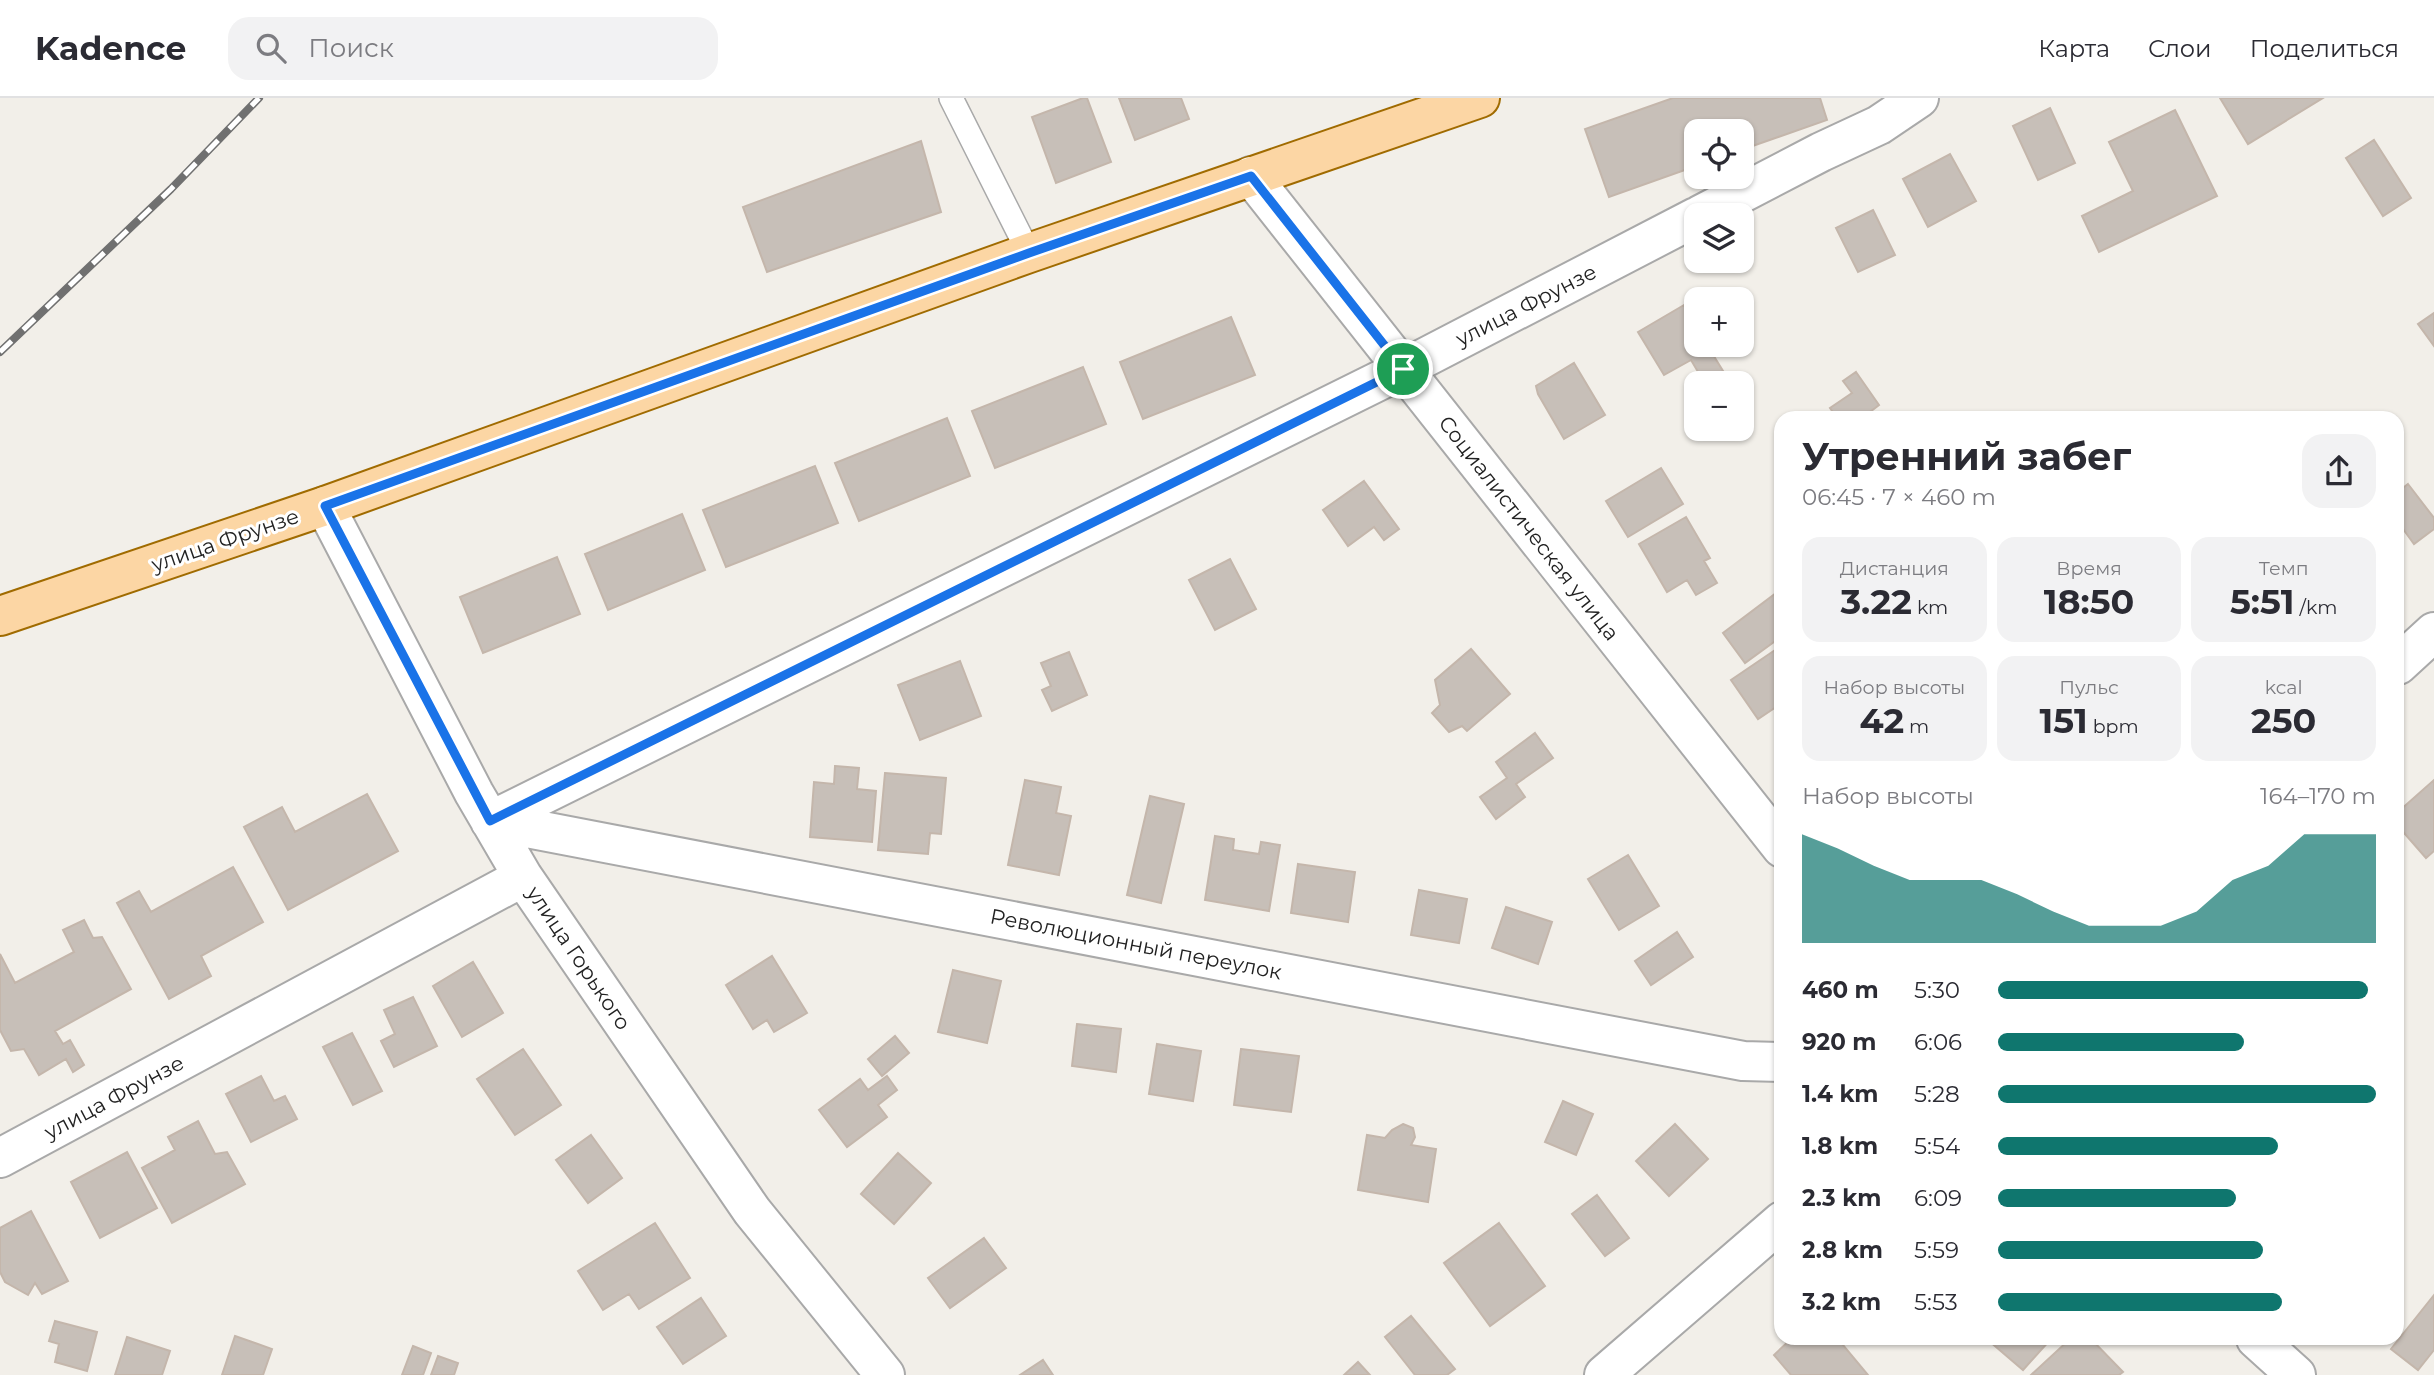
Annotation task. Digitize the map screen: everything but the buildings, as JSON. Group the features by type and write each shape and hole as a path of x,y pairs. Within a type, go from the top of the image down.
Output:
{"main road":[{"name":"улица Фрунзе","path":"0,616 325,506 1029,253 1480,98"}],"street":[{"name":"улица Фрунзе","path":"1723,203 1879,125 1919,98"},
{"name":"Социалистическая улица","path":"1251,176 1774,838"},
{"name":"улица Фрунзе","path":"490,821 1403,369 1684,223"},
{"name":"улица Горького","path":"325,506 490,821 523,877 752,1211 885,1375"},
{"path":"2404,660 2434,632"},
{"name":"Революционный переулок","path":"490,821 1743,1061 1774,1062"},
{"name":"улица Фрунзе","path":"0,1158 523,877"},
{"path":"1604,1375 1774,1227"},
{"path":"2263,1345 2296,1375"}],"lane":[{"path":"951,98 1029,253"}],"railway":[{"path":"0,352 171,189 259,98"}],"route":[{"path":"1251,176 1403,369 490,821 325,506 1251,176"}]}
